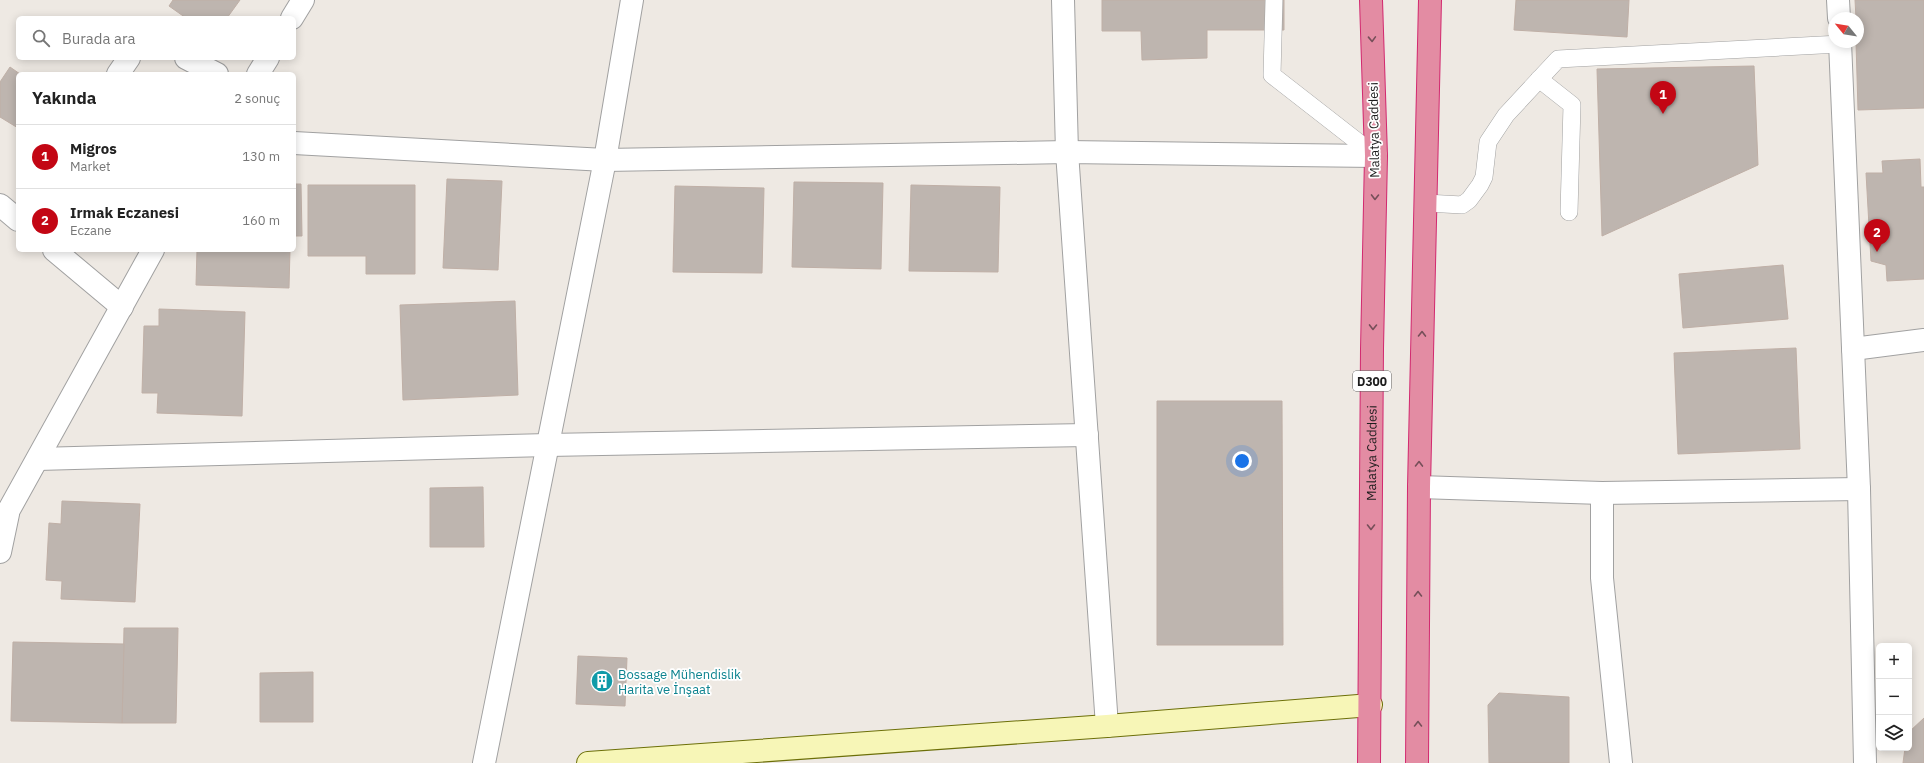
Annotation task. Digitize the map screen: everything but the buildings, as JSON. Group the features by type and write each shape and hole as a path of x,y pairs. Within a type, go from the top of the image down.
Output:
{"highway":[{"name":"Malatya Caddesi","path":"1369,763 1371,705 1372,356 1376,156 1371,0"},
{"path":"1417,763 1419,487 1430,0"}],"street":[{"path":"293,16 303,0"},
{"path":"484,763 605,160 632,0"},
{"path":"1063,0 1067,152 1107,726"},
{"path":"1838,0 1839,12"},
{"path":"1840,48 1859,488 1865,763"},
{"path":"119,72 128,60"},
{"path":"190,60 213,72"},
{"path":"259,72 267,60"},
{"path":"296,143 605,160 1067,152 1376,156"},
{"path":"0,205 16,218"},
{"path":"56,252 122,307"},
{"path":"0,552 4,520 152,252"},
{"path":"1853,349 1924,340"},
{"path":"38,459 548,445 1087,435"},
{"path":"1419,487 1602,493 1859,488"},
{"path":"1602,493 1602,578 1621,763"},
{"path":"588,763 1107,726 1371,705"}],"lane":[{"path":"1274,0 1272,75 1376,156"},
{"path":"1426,203 1462,205 1469,200 1478,189 1484,177 1488,142 1506,115 1558,59 1828,44"},
{"path":"1539,79 1572,105 1569,212"}],"place":[{"name":"Migros","path":"1663,114"},
{"name":"Irmak Eczanesi","path":"1877,252"},
{"name":"Bossage Mühendislik Harita ve İnşaat","path":"602,681"}]}
